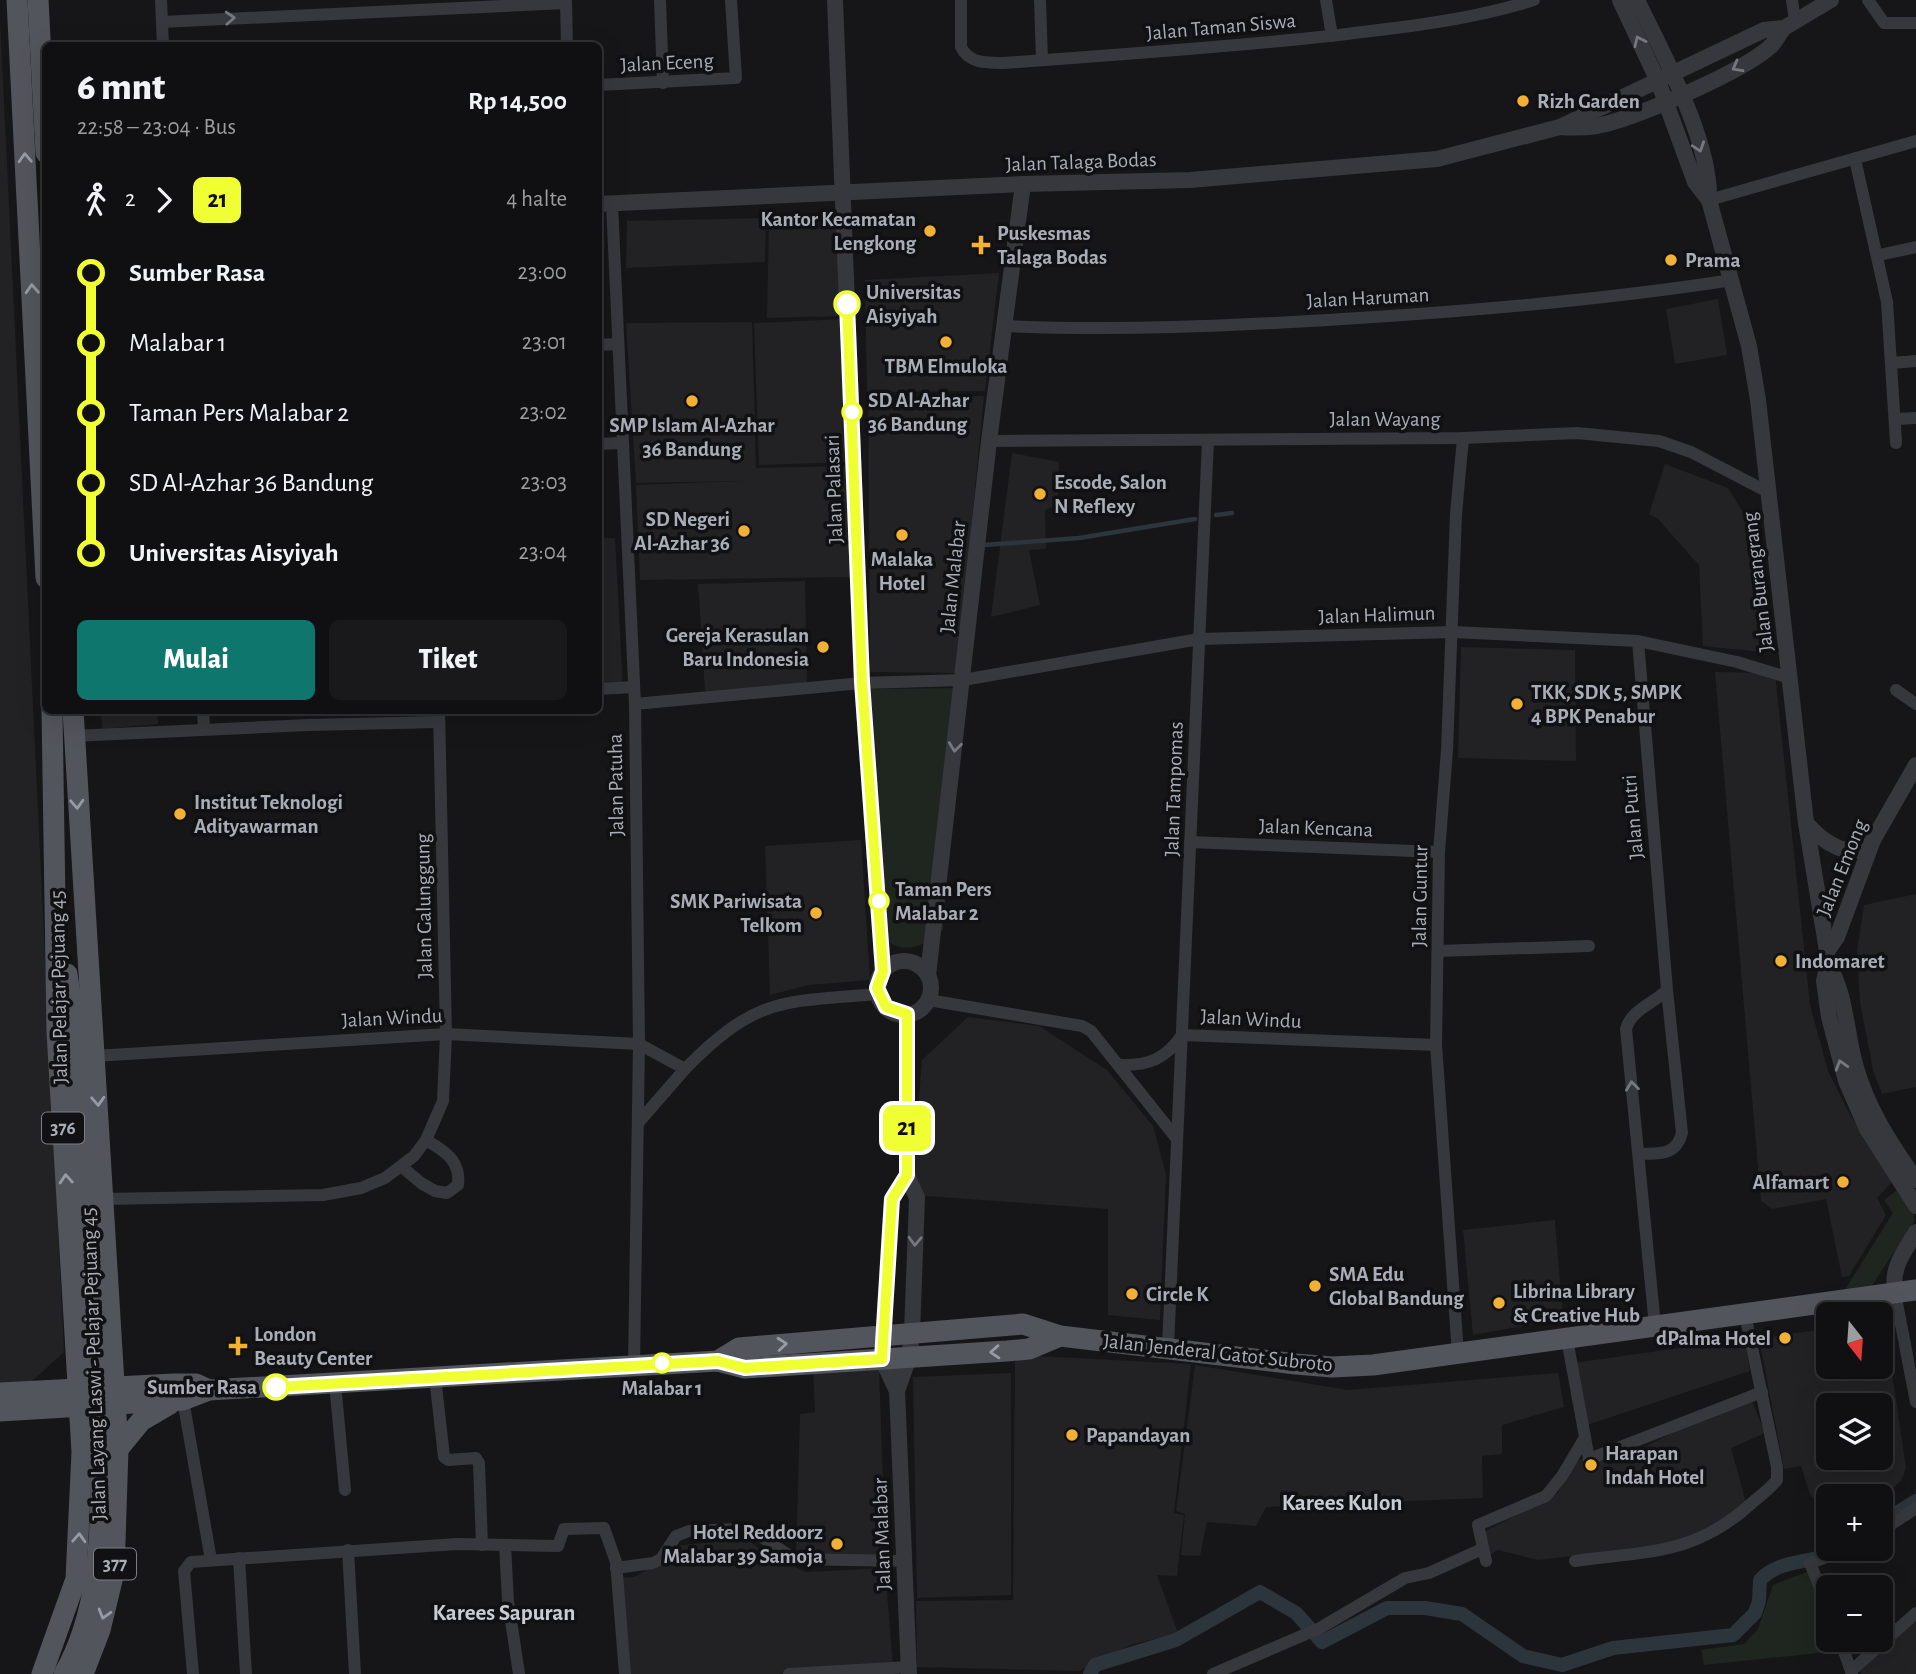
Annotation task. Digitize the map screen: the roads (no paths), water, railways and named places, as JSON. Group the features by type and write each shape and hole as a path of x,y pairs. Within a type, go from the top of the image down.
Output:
{"main road":[{"path":"17,0 37,226 42,422"},
{"path":"38,0 42,76"},
{"name":"Jalan Pelajar Pejuang 45","path":"52,714 57,1032 94,1343 115,1396"},
{"name":"Jalan Pelajar Pejuang 45","path":"73,714 83,911"},
{"name":"Jalan Layang Laswi - Pelajar Pejuang 45","path":"57,910 87,1052"},
{"name":"Jalan Layang Laswi - Pelajar Pejuang 45","path":"64,1674 83,1626 94,1586 101,1533 83,911"},
{"name":"Jalan Pelajar Pejuang 45","path":"78,1398 94,1343 104,1199 87,1052"},
{"name":"Jalan Jenderal Gatot Subroto","path":"718,1361 739,1348 1023,1324 1060,1336 1332,1367 1458,1354 1905,1291"},
{"name":"Jalan Jenderal Gatot Subroto","path":"0,1393 33,1400 177,1395 196,1384 209,1390 718,1361 745,1368 1029,1349 1060,1336"},
{"path":"82,1452 70,1431 33,1400 94,1343 141,1377 177,1395 141,1421 118,1449"},
{"name":"377","path":"83,1674 100,1630 114,1573 118,1449 115,1396"},
{"name":"377","path":"42,1674 76,1579 82,1452 78,1398"},
{"name":"Jalan Jenderal Gatot Subroto","path":"0,1411 33,1400"}],"street":[{"path":"161,0 163,42"},
{"path":"660,0 663,83"},
{"name":"Jalan Eceng","path":"602,85 737,78 731,0"},
{"name":"Jalan Palasari","path":"835,0 862,682"},
{"name":"Jalan Taman Siswa","path":"961,0 961,47 967,57 987,63 1233,47 1332,36 1461,19 1509,4 1534,0"},
{"path":"1040,0 1042,60"},
{"path":"1326,0 1332,36"},
{"path":"1620,0 1666,78"},
{"path":"1637,0 1666,78"},
{"path":"1790,24 1792,0"},
{"path":"1790,24 1831,0"},
{"path":"1868,0 1884,23 1916,23"},
{"path":"162,22 566,2 567,42"},
{"name":"Jalan Talaga Bodas","path":"605,204 1023,184 1190,180 1378,166 1466,153 1560,127 1593,108 1666,78 1764,30 1790,24"},
{"name":"Jalan Talaga Bodas","path":"1560,127 1577,129 1600,125 1674,98 1758,55 1790,24"},
{"name":"Jalan Burangrang","path":"1666,78 1710,178 1709,200 1749,346 1806,823 1828,957 1838,979 1854,1060 1865,1093 1877,1121 1916,1180"},
{"path":"1709,200 1916,141"},
{"path":"1855,159 1887,302 1897,419 1896,443"},
{"name":"Jalan Malabar","path":"928,975 989,441 1023,184"},
{"name":"Jalan Patuha","path":"605,204 618,344 635,704 639,1044 634,1366"},
{"path":"1878,256 1916,247"},
{"name":"Jalan Haruman","path":"1004,326 1123,328 1472,311 1583,302 1732,280"},
{"path":"602,345 618,344"},
{"path":"1892,363 1916,361"},
{"path":"1897,419 1916,418"},
{"name":"Jalan Wayang","path":"989,441 1463,438 1577,433 1660,441 1691,452 1768,492"},
{"name":"Jalan Guntur","path":"1458,1354 1436,1045 1439,852 1456,514 1463,438"},
{"name":"Jalan Tampomas","path":"1168,1347 1208,440"},
{"path":"602,444 622,443"},
{"name":"Jalan Halimun","path":"635,704 862,682 963,680 1199,639 1452,632 1638,641 1737,662 1790,678"},
{"name":"Jalan Putri","path":"1638,641 1667,990 1682,1133 1679,1143 1668,1153 1640,1154"},
{"path":"862,682 883,971 878,982 878,993 886,1007 907,1014 920,1010 928,1000 931,987 928,975 918,964 903,961 883,971"},
{"path":"602,689 634,688"},
{"path":"1896,690 1916,704"},
{"path":"202,714 204,729"},
{"path":"74,736 439,716"},
{"name":"Jalan Galunggung","path":"104,1199 323,1195 361,1188 385,1178 402,1167 426,1140 443,1101 446,1034 439,716"},
{"name":"Jalan Emong","path":"1828,957 1872,840 1916,765"},
{"path":"1806,823 1818,837 1837,848 1861,848 1872,840"},
{"name":"Jalan Kencana","path":"1191,842 1439,852"},
{"path":"1438,951 1589,946"},
{"name":"Jalan Burangrang","path":"1828,957 1824,981 1829,1017 1846,1081 1867,1129 1916,1206"},
{"path":"1655,1326 1626,1029 1632,1016 1667,990"},
{"path":"638,1123 685,1069 742,1018 788,1001 878,993"},
{"path":"928,1000 1082,1026 1091,1031 1177,1139"},
{"name":"Jalan Malabar","path":"907,1014 907,1175 917,1198 912,1333 909,1357 897,1391 909,1669"},
{"name":"Jalan Windu","path":"87,1052 446,1034 639,1044 685,1069"},
{"name":"Jalan Windu","path":"1119,1065 1141,1066 1162,1058 1182,1035 1436,1045"},
{"path":"402,1167 435,1191 446,1193 458,1185 457,1165 447,1153 426,1140"},
{"name":"Jalan Malabar","path":"897,1391 882,1359 892,1199 907,1175"},
{"path":"1916,1232 1896,1265 1893,1277 1905,1291 1916,1402"},
{"path":"1575,1561 1668,1548 1699,1540 1734,1521 1777,1480 1778,1474 1745,1314"},
{"path":"1567,1339 1589,1459 1762,1392"},
{"path":"435,1377 444,1457 448,1460 476,1458 479,1463 482,1545"},
{"path":"335,1383 345,1490"},
{"path":"177,1395 211,1560"},
{"path":"1213,1674 1320,1628 1405,1578 1484,1555 1478,1525 1546,1496 1562,1476 1584,1438"},
{"path":"1893,1523 1916,1508"},
{"path":"193,1674 185,1567 191,1562 348,1550 482,1545 558,1546 564,1529 604,1528 616,1568 625,1674"},
{"path":"616,1568 653,1563 661,1559 676,1536 689,1531 737,1529 759,1535 793,1559 904,1561"},
{"path":"505,1545 508,1601 519,1674"},
{"path":"348,1550 355,1674"},
{"path":"239,1558 246,1674"},
{"path":"1816,1561 1810,1563 1816,1578"},
{"path":"1844,1652 1851,1673 1916,1613"},
{"path":"789,1674 909,1669"}],"waterway":[{"path":"1216,515 1232,513"},
{"path":"984,545 1079,538 1195,519"},
{"path":"1893,1515 1916,1501"},
{"path":"1090,1674 1095,1665 1176,1640 1260,1592 1296,1613 1322,1642 1387,1608 1425,1608 1462,1614 1523,1656 1562,1665 1613,1648 1733,1635 1755,1613 1759,1601 1760,1580 1774,1569 1816,1558"}],"place":[{"name":"Rizh Garden","path":"1523,101"},
{"name":"Kantor Kecamatan Lengkong","path":"930,231"},
{"name":"Puskesmas Talaga Bodas","path":"981,245"},
{"name":"Prama","path":"1671,260"},
{"name":"Universitas Aisyiyah","path":"847,304"},
{"name":"TBM Elmuloka","path":"946,342"},
{"name":"SMP Islam Al-Azhar 36 Bandung","path":"692,401"},
{"name":"SD Al-Azhar 36 Bandung","path":"852,412"},
{"name":"Escode, Salon N Reflexy","path":"1040,494"},
{"name":"SD Negeri Al-Azhar 36","path":"744,531"},
{"name":"Malaka Hotel","path":"902,535"},
{"name":"Gereja Kerasulan Baru Indonesia","path":"823,647"},
{"name":"TKK, SDK 5, SMPK 4 BPK Penabur","path":"1517,704"},
{"name":"Institut Teknologi Adityawarman","path":"180,814"},
{"name":"Taman Pers Malabar 2","path":"879,901"},
{"name":"SMK Pariwisata Telkom","path":"816,913"},
{"name":"Indomaret","path":"1781,961"},
{"name":"Alfamart","path":"1843,1182"},
{"name":"SMA Edu Global Bandung","path":"1315,1286"},
{"name":"Circle K","path":"1132,1294"},
{"name":"Librina Library & Creative Hub","path":"1499,1303"},
{"name":"dPalma Hotel","path":"1785,1338"},
{"name":"London Beauty Center","path":"238,1346"},
{"name":"Malabar 1","path":"662,1363"},
{"name":"Sumber Rasa","path":"276,1387"},
{"name":"Papandayan","path":"1072,1435"},
{"name":"Harapan Indah Hotel","path":"1591,1465"},
{"name":"Hotel Reddoorz Malabar 39 Samoja","path":"837,1544"}],"district":[{"name":"Karees Kulon","path":"1342,1503"},
{"name":"Karees Sapuran","path":"504,1613"}]}
